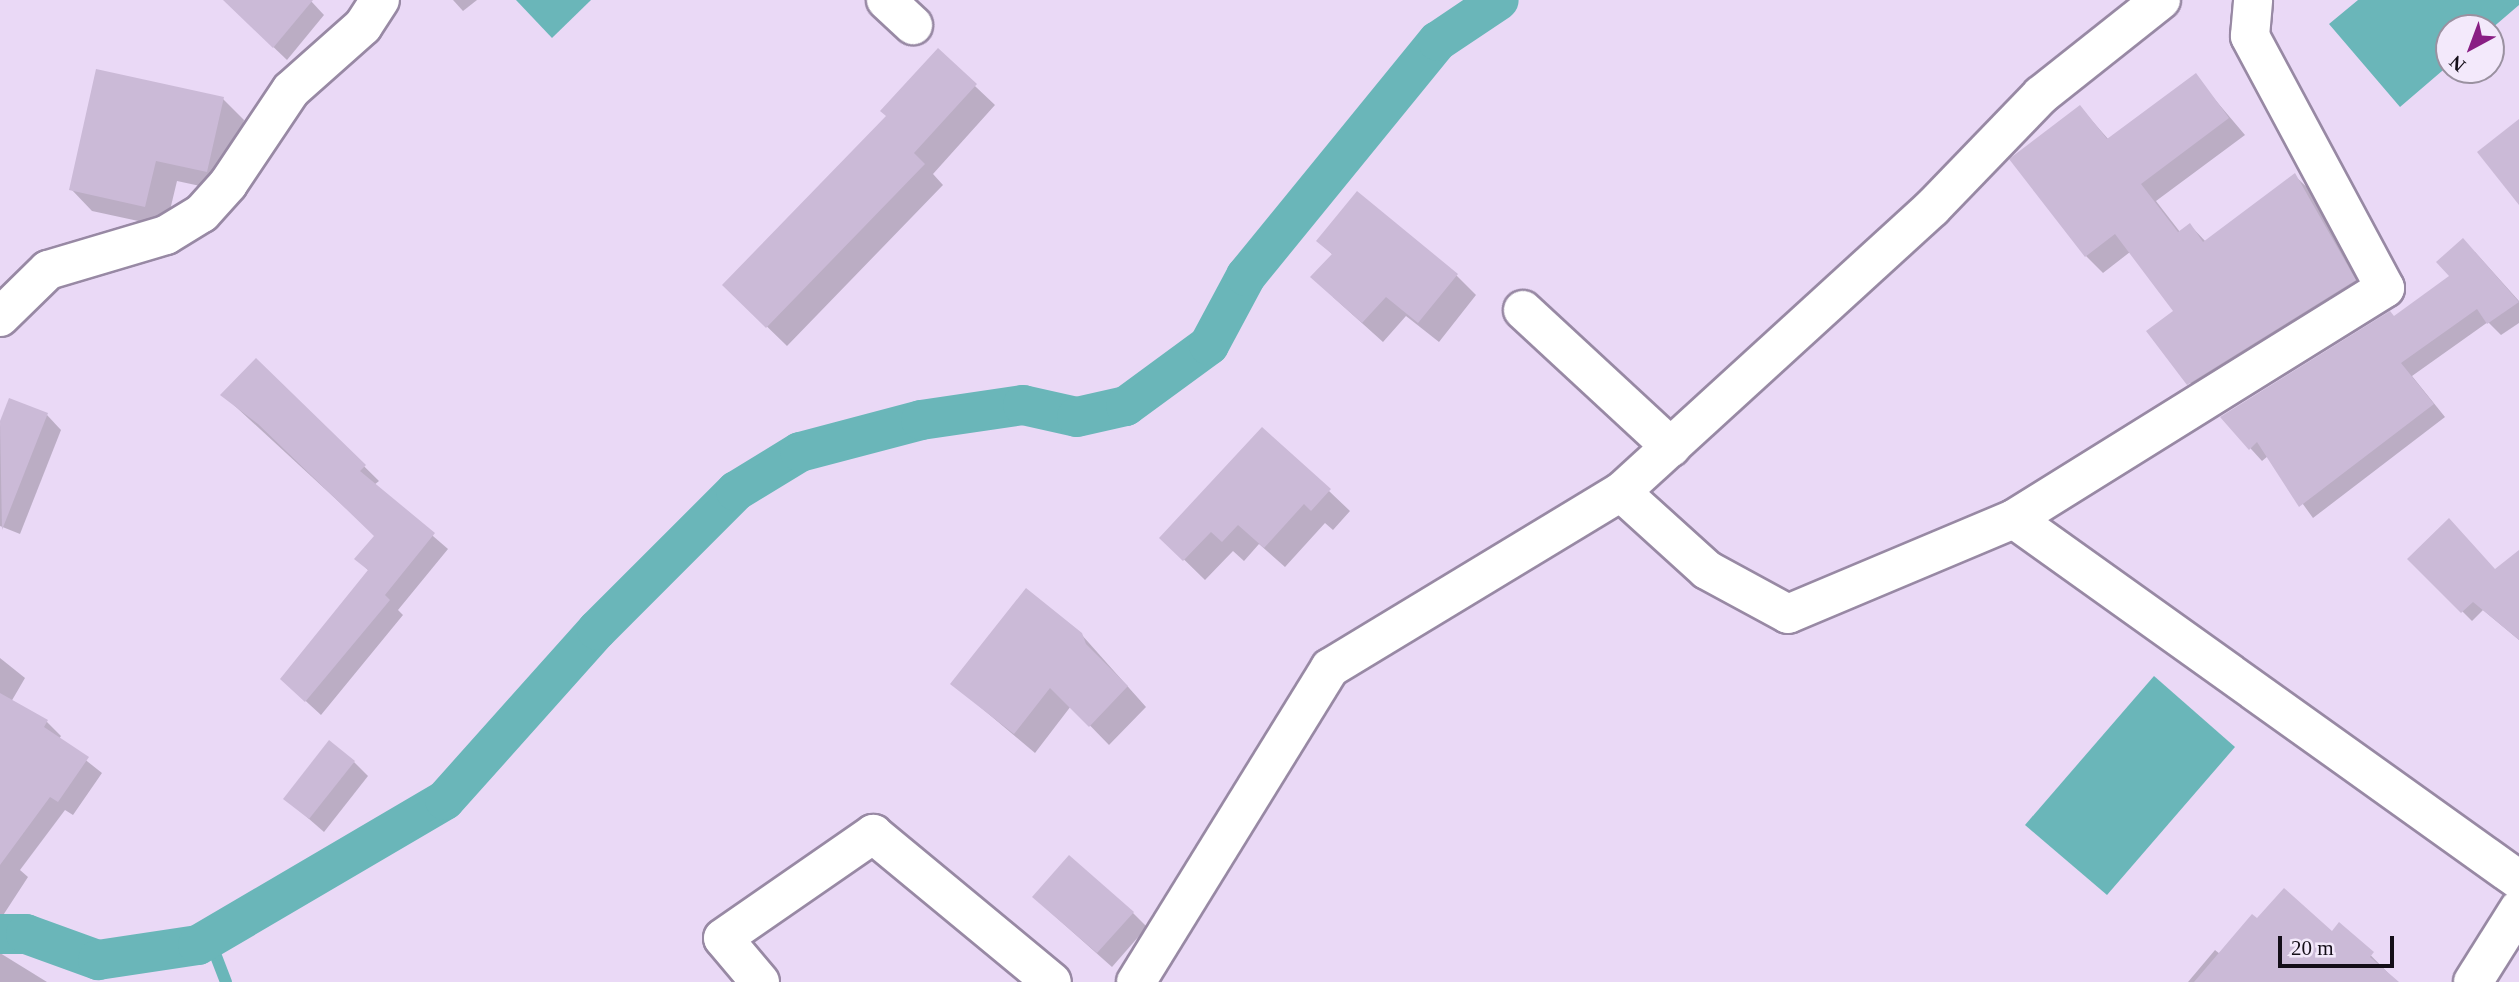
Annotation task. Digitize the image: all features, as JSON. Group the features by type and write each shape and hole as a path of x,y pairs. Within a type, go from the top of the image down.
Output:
{"street":[{"path":"0,317 48,270 166,235 202,213 228,184 291,90 363,26 380,0"},
{"path":"1136,982 1330,668 1620,492 1932,208 2041,95 2161,0"},
{"path":"1620,492 1707,570 1788,614 2014,519 2385,288 2250,36 2253,0"},
{"path":"1524,310 1671,447"},
{"path":"2014,519 2519,880"},
{"path":"760,982 723,938 873,834 1052,982"},
{"path":"2473,982 2519,909"}],"shaded area":[{"path":"516,0 591,0 552,38"},
{"path":"2358,0 2519,0 2519,5 2505,17 2505,14 2435,14 2435,77 2400,107 2329,24"},
{"path":"2154,676 2235,747 2107,895 2025,825"}],"building":[{"path":"223,0 313,0 273,48"},
{"path":"938,48 977,84 914,153 925,164 766,328 722,285 886,116 880,111"},
{"path":"96,69 224,97 207,172 156,161 145,207 69,190"},
{"path":"2196,73 2229,118 2141,184 2178,232 2190,223 2203,242 2295,173 2356,280 2187,385 2146,331 2173,311 2115,234 2085,257 2009,159 2080,105 2107,139"},
{"path":"2519,119 2519,205 2477,152"},
{"path":"1357,191 1458,274 1418,323 1386,297 1362,323 1310,277 1332,254 1316,241"},
{"path":"2463,238 2519,302 2487,324 2477,309 2401,363 2434,404 2299,507 2257,442 2249,450 2220,417 2390,311 2394,316 2449,276 2436,262"},
{"path":"256,358 366,465 360,471 435,533 385,595 390,600 305,702 280,679 368,570 354,559 374,536 258,424 220,395"},
{"path":"9,398 48,413 2,530 0,421"},
{"path":"1262,427 1331,489 1311,511 1304,504 1264,548 1238,525 1222,542 1211,532 1183,561 1159,538"},
{"path":"2449,518 2495,569 2519,550 2519,640 2473,602 2461,613 2407,559"},
{"path":"1026,588 1082,633 1086,644 1128,686 1089,727 1050,688 1014,734 950,684"},
{"path":"0,693 48,720 44,727 89,757 58,802 50,797 0,865"},
{"path":"329,740 355,761 309,819 283,799"},
{"path":"1069,855 1134,912 1097,953 1032,897"},
{"path":"2284,888 2332,931 2339,922 2374,952 2370,957 2399,982 2194,982 2252,914 2257,918"}],"waterway":[{"path":"0,934 26,934 98,960 198,945 445,800 597,630 736,491 800,452 921,420 1023,405 1077,417 1126,406 1209,345 1246,276 1438,41 1499,0"},
{"path":"209,938 226,982"}]}
